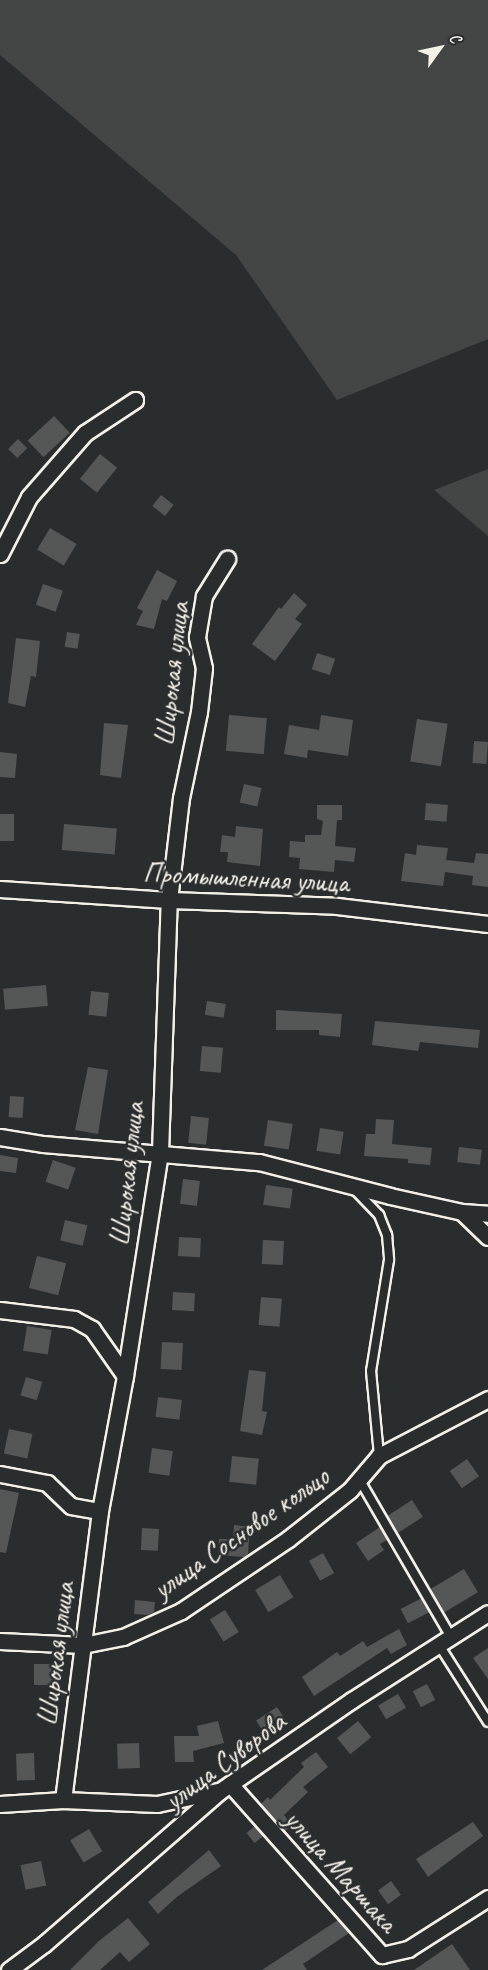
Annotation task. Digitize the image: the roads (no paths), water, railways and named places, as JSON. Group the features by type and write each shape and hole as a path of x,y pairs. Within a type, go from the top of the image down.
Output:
{"street":[{"path":"0,554 29,497 85,433 135,400"},
{"name":"Широкая улица","path":"63,1800 100,1512 125,1376 160,1152 169,900 181,798 200,712 204,668 197,637 204,596 227,559"},
{"name":"Промышленная улица","path":"0,890 169,900 337,906 488,924"},
{"path":"0,1137 43,1144 259,1162 462,1212 488,1214"},
{"path":"462,1212 488,1236"},
{"path":"0,1310 74,1319 92,1329 125,1376"},
{"name":"улица Сосновое кольцо","path":"0,1641 83,1645 123,1637 181,1611 288,1539 359,1479 379,1456 488,1399"},
{"path":"0,1474 47,1483 71,1506 100,1512"},
{"name":"улица Суворова","path":"9,1970 53,1936 225,1787 488,1613"},
{"path":"0,1804 63,1800 157,1804 225,1787"},
{"name":"улица Маршака","path":"225,1787 382,1955 408,1948 488,1898"}],"lane":[{"path":"350,1185 379,1215 387,1235 389,1260 371,1371 379,1456"},
{"path":"359,1479 488,1722"}]}
